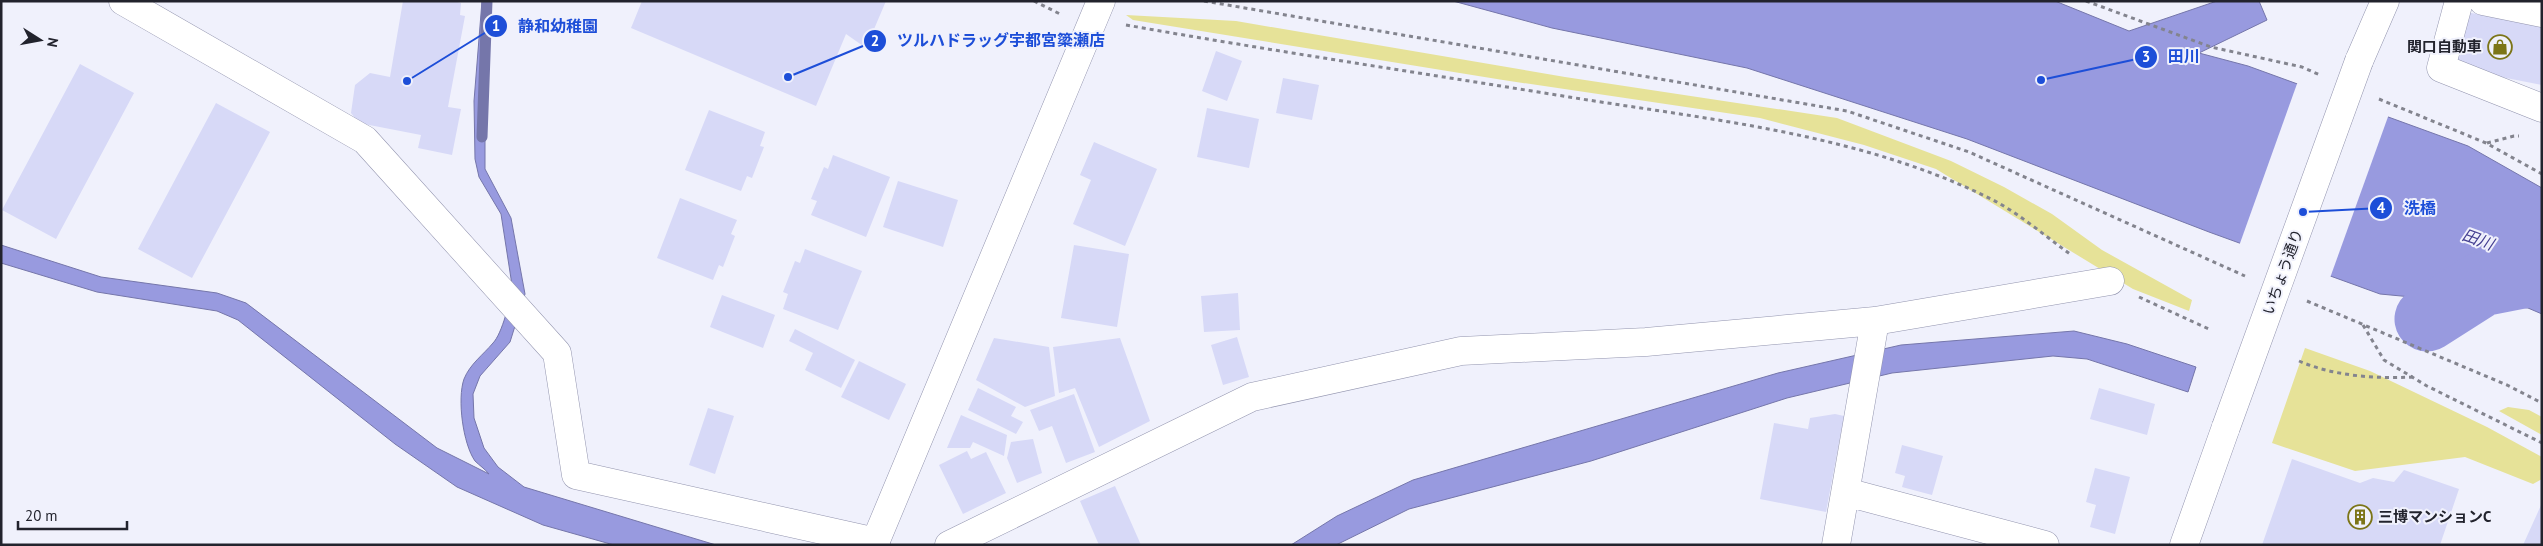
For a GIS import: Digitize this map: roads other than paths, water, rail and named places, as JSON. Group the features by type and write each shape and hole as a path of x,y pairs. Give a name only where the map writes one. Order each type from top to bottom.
{"street":[{"path":"122,1 365,140 557,354 576,475 875,543 1098,10"},
{"name":"いちょう通り","path":"2184,545 2359,61 2385,1"},
{"path":"2458,1 2442,68 2542,108"},
{"path":"2483,1 2542,13"},
{"path":"949,545 1252,397 1462,351 1646,342 1875,321 2110,281"},
{"path":"1836,545 1875,321"},
{"path":"1846,492 2045,545"}],"water":[{"path":"482,1 490,1 481,106 485,139 485,169 511,218 525,294 510,342 480,376 473,394 474,418 484,448 498,467 524,487 716,545 614,545 543,525 457,487 395,444 238,320 217,311 97,292 1,263 1,245 101,277 217,293 246,303 437,448 489,474 475,461 467,444 461,409 464,379 500,332 508,307 512,285 501,214 479,177 475,159 474,101"},
{"path":"1453,1 2055,1 2129,31 2217,1 2259,1 2267,20 2199,53 2248,66 2468,146 2542,188 2542,314 2528,308 2380,294 2209,232 1967,139 1747,68 1552,28"},
{"path":"2074,331 2127,344 2196,367 2188,392 2087,359 2053,356 1892,373 1787,398 1591,461 1409,509 1336,545 1291,545 1337,516 1413,480 1778,373 1901,345"}],"waterway":[{"path":"482,137 487,1"},
{"path":"2427,319 2482,284 2542,272"}],"place":[{"name":"関口自動車","path":"2500,47"},
{"name":"ツルハドラッグ宇都宮簗瀬店","path":"788,77"},
{"name":"田川","path":"2041,80"},
{"name":"静和幼稚園","path":"407,81"},
{"name":"洗橋","path":"2303,212"},
{"name":"三博マンションC","path":"2360,517"}]}
